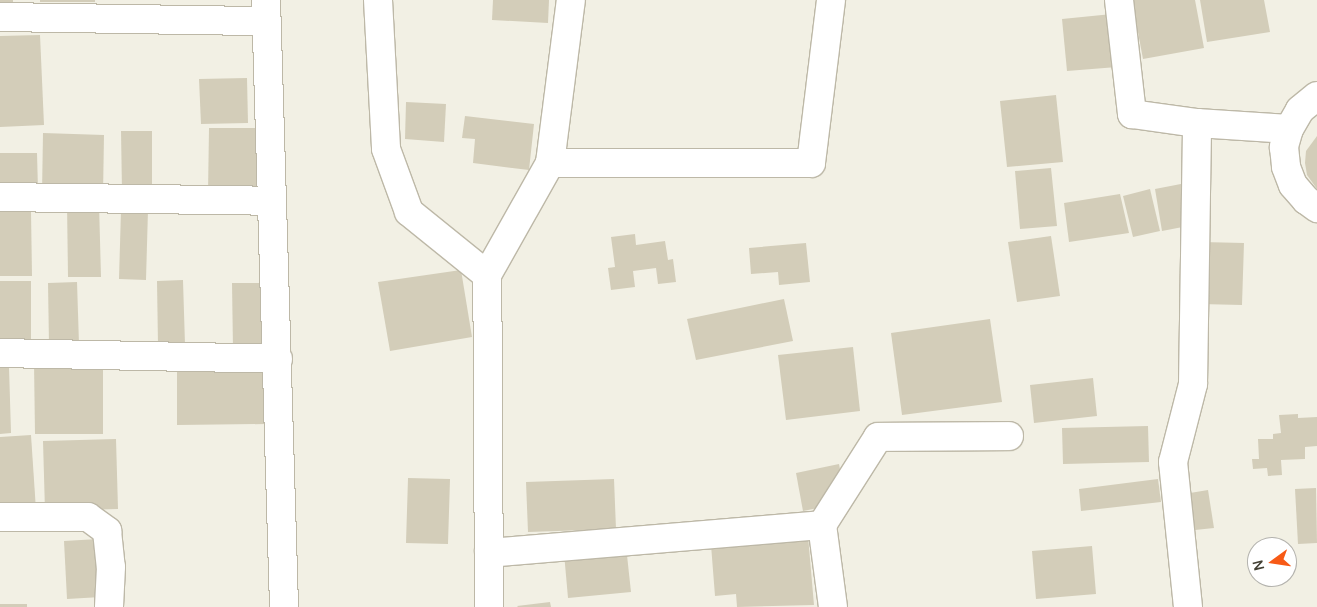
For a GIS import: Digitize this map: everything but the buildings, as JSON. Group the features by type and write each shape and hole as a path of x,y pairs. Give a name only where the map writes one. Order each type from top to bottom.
{"street":[{"path":"378,0 386,149 409,212 487,275"},
{"path":"489,607 487,275 550,163 571,0"},
{"path":"550,163 811,163 831,0"},
{"path":"1119,0 1132,114 1197,123 1289,129"},
{"path":"0,17 266,11 270,201 278,359 284,607"},
{"path":"1317,96 1300,110 1289,129 1284,148 1286,167 1293,185 1306,200 1317,208"},
{"path":"1188,607 1173,462 1193,384 1197,123"},
{"path":"0,198 270,201"},
{"path":"0,353 278,359"},
{"path":"833,607 822,525 878,437 1009,436"},
{"path":"0,518 88,517 107,530 110,567 109,607"},
{"path":"489,553 822,525"}]}
